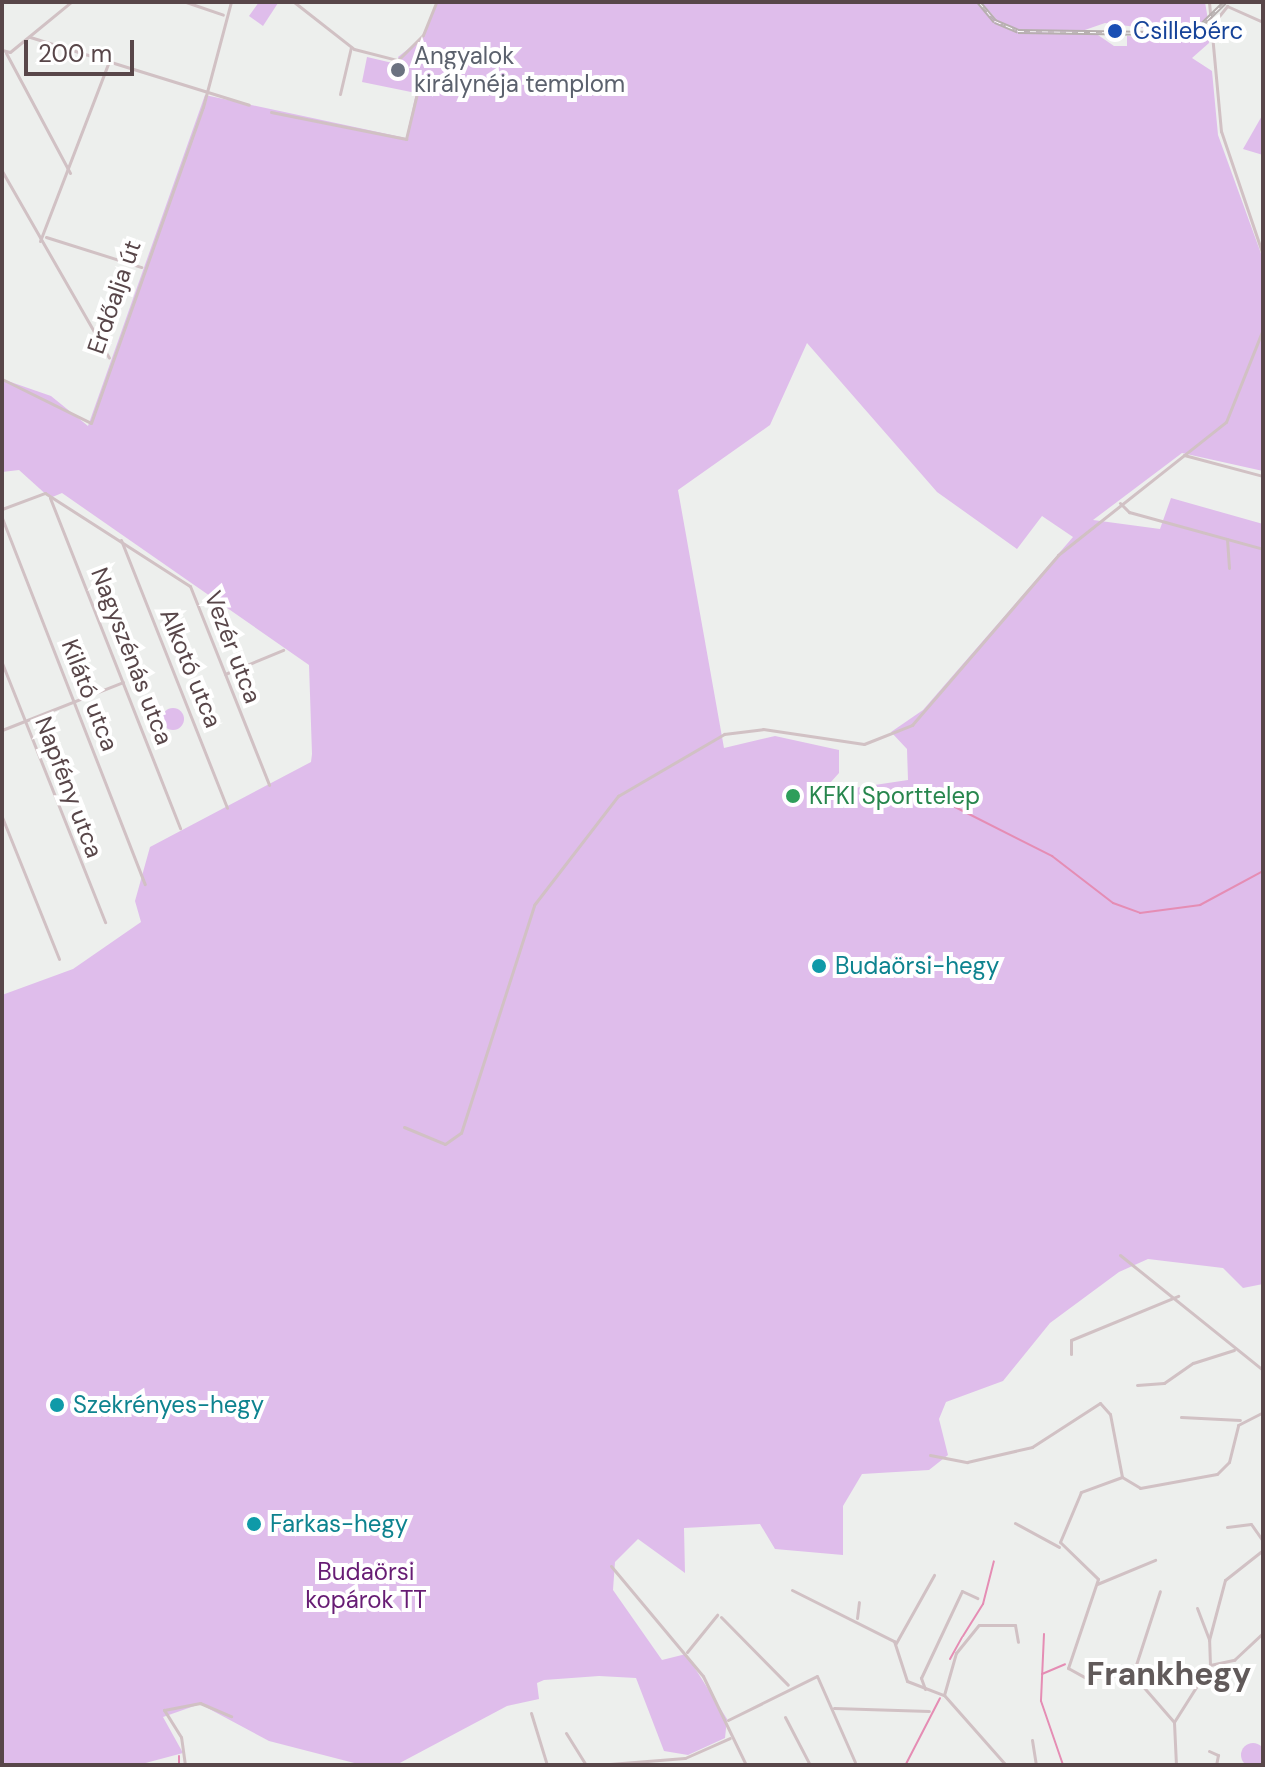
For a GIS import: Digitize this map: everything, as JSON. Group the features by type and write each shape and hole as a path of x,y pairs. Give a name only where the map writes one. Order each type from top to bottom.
{"street":[{"path":"70,173 4,51 30,37 71,2"},
{"path":"186,2 223,15"},
{"name":"Erdőalja út","path":"2,379 56,401 87,426 205,95 223,15 231,2"},
{"path":"294,2 351,47 399,60 423,35 436,2"},
{"path":"1209,2 1221,131 1263,255"},
{"path":"1211,26 1228,4 1263,22"},
{"path":"30,37 205,95 249,105"},
{"path":"340,94 351,47"},
{"path":"40,241 46,237 108,64"},
{"path":"271,112 407,139 419,85"},
{"path":"2,171 111,359"},
{"path":"46,237 143,268"},
{"path":"404,1127 445,1144 459,1136 500,993 540,894 618,796 699,744 746,729 864,744 904,731 940,699 1058,555 1184,455 1236,407 1263,329"},
{"path":"1184,455 1263,476"},
{"path":"2,509 36,492 50,498"},
{"name":"Vezér utca","path":"50,498 190,586 269,785"},
{"name":"Nagyszénás utca","path":"50,498 180,828"},
{"path":"1120,503 1129,512 1263,549"},
{"name":"Kilátó utca","path":"2,518 145,884"},
{"path":"1227,539 1230,546 1229,568"},
{"name":"Alkotó utca","path":"121,540 227,808"},
{"path":"1230,546 1236,541"},
{"path":"225,674 283,650"},
{"name":"Napfény utca","path":"2,663 105,922"},
{"path":"2,730 123,682"},
{"path":"2,817 59,959"},
{"path":"1120,1255 1178,1296 1234,1350 1263,1370"},
{"path":"1071,1354 1070,1341 1178,1296"},
{"path":"1137,1385 1164,1383 1193,1363 1234,1350"},
{"path":"930,1455 967,1462 1032,1447 1100,1403 1110,1414 1122,1477 1140,1488 1220,1473 1242,1420"},
{"path":"1181,1417 1242,1420 1263,1412"},
{"path":"1060,1546 1077,1496 1122,1477"},
{"path":"1015,1523 1045,1545 1060,1546 1091,1567 1097,1584 1068,1651 1068,1668 1086,1678 1133,1675"},
{"path":"1227,1527 1251,1524 1263,1541"},
{"path":"1176,1765 1174,1722 1210,1665 1209,1640 1225,1580 1263,1550"},
{"path":"1097,1584 1155,1560"},
{"path":"611,1566 687,1652 728,1720 730,1738 746,1765"},
{"path":"896,1643 934,1575"},
{"path":"792,1590 857,1619 896,1643 907,1681 944,1695 1006,1765"},
{"path":"928,1691 921,1678 962,1591 977,1598"},
{"path":"1133,1675 1160,1591"},
{"path":"857,1619 859,1602"},
{"path":"1197,1608 1209,1640"},
{"path":"687,1652 719,1616 788,1685"},
{"path":"944,1695 947,1670 971,1632 986,1622 1017,1627 1018,1642"},
{"path":"1210,1665 1234,1660 1263,1633"},
{"path":"1133,1675 1174,1722"},
{"path":"728,1720 788,1685 817,1676 828,1677"},
{"path":"817,1676 834,1708 855,1762"},
{"path":"185,1765 181,1737 164,1710 200,1703 231,1716"},
{"path":"834,1708 929,1711"},
{"path":"531,1713 547,1765"},
{"path":"785,1717 810,1765"},
{"path":"566,1733 586,1765"},
{"path":"597,1765 688,1757 730,1738"},
{"path":"1017,1765 1038,1765 1032,1740"},
{"path":"1209,1751 1218,1755 1216,1765"},
{"path":"688,1757 691,1765"},
{"path":"846,1765 855,1762 895,1765"}],"green space":[{"path":"259,2 278,3 263,26 249,16"},
{"name":"Budaörsi kopárok TT","path":"437,2 976,2 1009,30 1098,35 1114,46 1127,46 1127,36 1180,39 1208,31 1209,43 1192,58 1212,71 1218,135 1263,259 1263,471 1182,453 1093,520 1160,529 1171,498 1263,524 1263,1284 1243,1288 1223,1268 1148,1259 1119,1272 1050,1323 1003,1381 946,1402 939,1419 948,1455 929,1470 862,1474 843,1506 843,1555 775,1549 760,1524 684,1528 685,1573 638,1539 615,1562 613,1590 662,1660 686,1654 727,1719 725,1738 688,1755 664,1751 636,1678 599,1676 537,1683 539,1699 507,1706 396,1765 362,1765 269,1741 200,1704 163,1717 183,1753 138,1765 2,1765 2,995 73,969 141,922 135,901 150,847 311,762 312,754 309,665 62,493 50,498 19,470 2,472 2,379 51,396 88,426 205,95 406,138 416,93 362,82 367,57 401,65 398,57 423,37","holes":["807,343 937,492 1017,549 1042,516 1073,537 923,710 891,732 907,749 908,780 821,793 839,773 839,750 775,736 724,748 678,490 770,425"]},
{"path":"981,2 1205,2 1208,20 1175,32 1105,23 1079,32 1022,31 999,22"},
{"path":"1263,114 1263,155 1243,149"},
{"path":"173,708 181,711 184,719 181,727 173,730 165,727 162,719 165,711"},
{"path":"1253,1743 1261,1747 1265,1755 1261,1763 1253,1767 1245,1763 1241,1755 1245,1747"}],"waterway":[{"path":"955,807 1052,856 1113,903 1140,913 1200,905 1263,871"},
{"path":"963,1636 983,1604 994,1561"},
{"path":"1044,1634 1041,1701 1063,1765"},
{"path":"950,1659 962,1637"},
{"path":"1042,1674 1065,1664"},
{"path":"906,1764 940,1698"},
{"path":"179,1756 179,1765"}],"railway":[{"path":"979,2 995,21 1018,31 1156,33 1198,28 1225,2"}],"place":[{"name":"Csillebérc","path":"1115,31"},
{"name":"Angyalok királynéja templom","path":"398,70"},
{"name":"KFKI Sporttelep","path":"793,796"},
{"name":"Budaörsi-hegy","path":"819,966"},
{"name":"Szekrényes-hegy","path":"57,1405"},
{"name":"Farkas-hegy","path":"254,1524"}],"district":[{"name":"Frankhegy","path":"1169,1674"}]}
